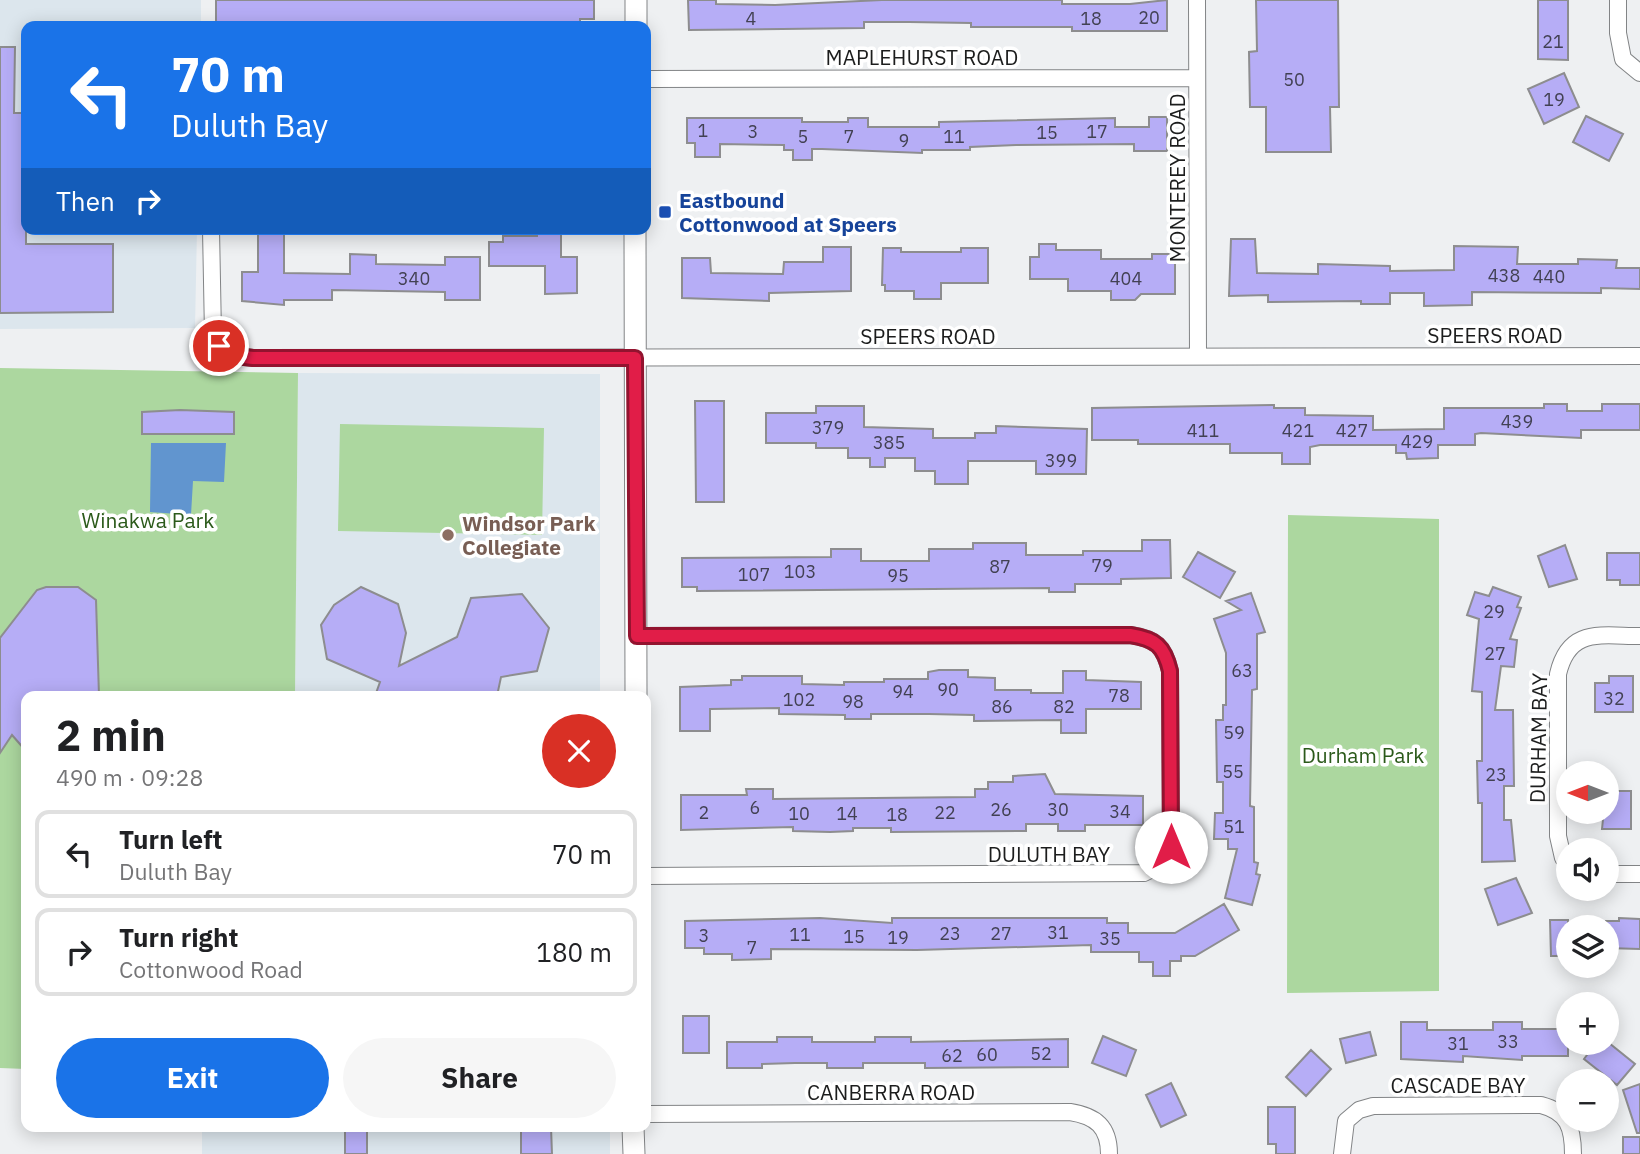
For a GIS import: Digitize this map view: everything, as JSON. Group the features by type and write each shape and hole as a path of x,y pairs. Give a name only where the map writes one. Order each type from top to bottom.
{"street":[{"path":"636,0 636,21"},
{"name":"MONTEREY ROAD","path":"1197,0 1198,356"},
{"path":"1618,0 1618,33 1623,60 1640,73"},
{"name":"MAPLEHURST ROAD","path":"651,79 1197,78"},
{"name":"SPEERS ROAD","path":"211,235 211,322 219,346 235,356 253,358 1640,356"},
{"path":"635,235 636,691"},
{"name":"DULUTH BAY","path":"637,636 1130,635 1150,638 1165,649 1170,671 1171,847 1160,865 1144,873 651,876"},
{"name":"DURHAM BAY","path":"1558,838 1558,674 1563,654 1576,641 1592,636 1640,636"},
{"path":"1619,874 1640,874"},
{"name":"CASCADE BAY","path":"1342,1154 1346,1121 1359,1110 1373,1107 1541,1105 1556,1109 1567,1119 1573,1135 1573,1154"},
{"name":"CANBERRA ROAD","path":"651,1114 1070,1112 1088,1115 1099,1122 1109,1139 1109,1154"},
{"path":"633,1132 634,1154"}],"shaded area":[{"path":"0,0 201,0 201,21 21,21 21,235 197,235 195,328 0,329"},
{"name":"Windsor Park Collegiate","path":"298,373 600,374 600,691 295,691"},
{"path":"202,1132 610,1132 610,1154 202,1154"}],"green space":[{"name":"Winakwa Park","path":"0,368 298,373 295,691 21,691 21,1069 0,1068"},
{"path":"340,424 544,428 542,535 338,531"},
{"name":"Durham Park","path":"1288,515 1439,519 1439,991 1287,993"}],"water":[{"path":"151,443 226,443 224,482 193,481 191,515 150,512"}],"building":[{"path":"216,0 594,0 594,19 580,21 216,21"},
{"path":"688,0 716,0 716,4 775,5 882,0 1062,0 1062,4 1130,4 1167,0 1167,31 1072,31 1072,27 971,27 971,23 909,22 864,22 864,28 689,30"},
{"path":"1256,0 1338,0 1339,107 1330,107 1331,152 1266,152 1266,107 1250,107 1249,52 1257,51"},
{"path":"1538,0 1568,0 1568,60 1538,59"},
{"path":"0,47 15,47 14,113 21,113 21,235 26,235 26,244 113,244 113,312 0,313"},
{"path":"1564,73 1579,107 1544,124 1528,89"},
{"path":"1586,116 1623,134 1609,161 1573,142"},
{"path":"1149,117 1167,117 1167,151 1134,151 1134,144 1016,145 970,147 970,150 922,150 922,153 812,149 812,160 793,160 793,150 784,150 784,145 720,144 720,157 695,157 695,143 687,143 687,118 802,118 802,122 848,122 848,118 868,118 868,127 939,127 939,122 1115,118 1115,127 1149,127"},
{"path":"258,235 284,235 284,273 350,274 350,254 376,255 376,264 445,265 445,257 480,257 480,300 445,300 445,292 332,290 332,300 284,300 284,305 242,301 242,272 258,272"},
{"path":"561,235 561,257 577,257 577,293 545,294 545,266 489,266 489,242 503,242 503,236"},
{"path":"1231,239 1255,239 1257,273 1318,274 1318,264 1390,266 1390,271 1454,270 1454,246 1518,247 1517,264 1578,264 1578,259 1617,260 1616,268 1640,268 1640,289 1601,288 1601,293 1472,292 1472,305 1424,306 1424,293 1390,293 1390,304 1361,304 1361,301 1268,302 1268,295 1229,296"},
{"path":"1039,244 1056,244 1056,250 1101,250 1101,259 1152,259 1152,254 1175,254 1175,294 1141,294 1135,300 1111,300 1111,291 1068,291 1068,279 1030,279 1030,257 1039,257"},
{"path":"823,247 851,247 851,291 769,293 769,301 682,298 682,258 710,258 711,273 783,274 784,262 823,262"},
{"path":"883,248 901,248 901,252 961,252 961,248 988,248 988,283 941,283 941,299 914,299 914,291 885,291 885,285 882,285"},
{"path":"695,401 724,401 724,502 696,502"},
{"path":"1544,404 1567,404 1567,411 1602,411 1602,404 1640,404 1640,430 1581,430 1581,438 1481,433 1475,434 1475,445 1438,445 1438,458 1407,459 1406,453 1396,453 1396,445 1320,445 1310,447 1310,464 1282,464 1282,453 1230,453 1230,444 1138,444 1138,440 1092,440 1092,408 1274,405 1274,408 1305,408 1305,415 1373,416 1373,430 1444,429 1444,408 1544,408"},
{"path":"816,406 864,406 864,427 933,429 933,438 975,438 975,433 996,433 996,426 1087,429 1086,474 1036,474 1036,461 968,461 968,484 935,484 935,471 915,471 915,458 885,458 885,467 870,467 870,458 848,458 848,448 816,448 816,443 766,443 766,413 816,413"},
{"path":"142,412 234,412 234,434 142,434"},
{"path":"1142,540 1170,540 1171,578 1121,579 1121,584 1075,584 1075,592 1049,592 1049,588 697,591 697,587 682,587 682,558 831,557 831,549 861,549 861,561 929,561 929,549 973,549 973,543 1026,543 1026,555 1083,555 1083,551 1142,551"},
{"path":"1565,545 1577,579 1549,587 1538,556"},
{"path":"1198,552 1235,572 1220,598 1183,577"},
{"path":"1607,553 1640,553 1640,585 1620,585 1620,580 1607,580"},
{"path":"46,587 78,587 96,600 99,691 21,691 21,745 12,735 0,753 0,638 37,590"},
{"path":"361,587 398,604 406,633 399,666 457,637 471,598 522,594 549,628 537,671 501,677 498,691 377,691 380,682 327,659 321,625 334,605"},
{"path":"1493,587 1521,597 1517,607 1521,608 1510,639 1517,640 1514,667 1501,666 1495,710 1513,710 1514,786 1504,786 1504,820 1511,820 1515,861 1482,862 1482,803 1478,803 1477,761 1482,761 1482,692 1472,691 1479,619 1467,615 1475,592 1489,596"},
{"path":"1251,593 1265,632 1257,634 1257,689 1252,690 1250,806 1254,807 1254,862 1258,863 1256,874 1260,875 1252,905 1225,898 1237,849 1228,849 1228,839 1214,839 1215,813 1223,813 1223,782 1217,782 1216,720 1223,720 1223,705 1226,705 1226,653 1214,619 1241,610 1226,601"},
{"path":"968,670 968,677 995,678 995,690 1031,690 1031,693 1063,693 1063,671 1086,671 1086,680 1141,682 1141,709 1086,709 1086,733 1061,733 1061,720 974,721 974,715 929,714 871,714 871,719 845,719 845,715 779,714 779,708 710,709 710,731 680,731 680,687 731,685 731,680 742,680 742,676 802,676 802,684 844,685 844,682 884,682 884,679 928,679 928,672"},
{"path":"1609,676 1633,676 1633,712 1595,712 1595,683 1609,683"},
{"path":"1045,774 1055,794 1143,796 1143,825 1085,825 1085,831 1058,831 1058,824 1026,824 1026,831 891,832 891,828 853,828 853,831 830,832 793,831 793,827 681,830 681,795 747,795 746,789 773,789 773,799 975,797 975,789 988,789 988,782 1013,782 1013,776"},
{"path":"1619,791 1631,791 1631,829 1602,829 1603,824 1619,824"},
{"path":"1516,878 1532,913 1498,925 1485,889"},
{"path":"1224,904 1239,930 1195,956 1181,956 1181,961 1170,961 1170,976 1153,976 1153,962 1139,962 1139,952 1091,952 1091,945 917,950 771,949 771,959 732,960 732,954 704,954 704,948 685,948 685,921 820,918 892,923 892,918 1107,918 1107,923 1128,923 1128,933 1175,933"},
{"path":"1619,918 1640,919 1640,949 1619,948"},
{"path":"1550,920 1556,920 1556,956 1551,956"},
{"path":"683,1016 709,1016 709,1053 683,1053"},
{"path":"1401,1022 1427,1022 1427,1030 1493,1030 1493,1022 1522,1022 1522,1029 1556,1029 1556,1055 1568,1055 1522,1056 1522,1060 1463,1056 1463,1062 1401,1059"},
{"path":"1370,1032 1376,1055 1346,1063 1340,1039"},
{"path":"1103,1036 1136,1050 1126,1076 1092,1063"},
{"path":"777,1037 812,1037 812,1042 875,1042 875,1037 911,1037 911,1042 1068,1039 1068,1067 925,1068 925,1063 863,1063 863,1068 827,1068 827,1063 795,1063 762,1064 762,1068 727,1068 727,1042 777,1042"},
{"path":"1311,1050 1331,1069 1306,1096 1286,1077"},
{"path":"1619,1051 1635,1064 1619,1083 1619,1069 1597,1069 1584,1059 1587,1055 1619,1055"},
{"path":"1171,1083 1186,1115 1161,1127 1146,1095"},
{"path":"1640,1084 1640,1133 1637,1133 1623,1090"},
{"path":"1268,1107 1295,1107 1295,1154 1276,1154 1276,1144 1268,1144"},
{"path":"345,1132 367,1132 367,1154 345,1154"},
{"path":"521,1132 551,1132 552,1154 521,1154"},
{"path":"1623,1137 1640,1137 1640,1154 1623,1154"}],"place":[{"name":"Eastbound Cottonwood at Speers","path":"665,212"},
{"name":"Windsor Park Collegiate","path":"448,535"}],"route":[{"path":"219,346 235,356 253,358 635,358 637,636 1130,635 1150,638 1165,649 1170,671 1171,847"}]}
